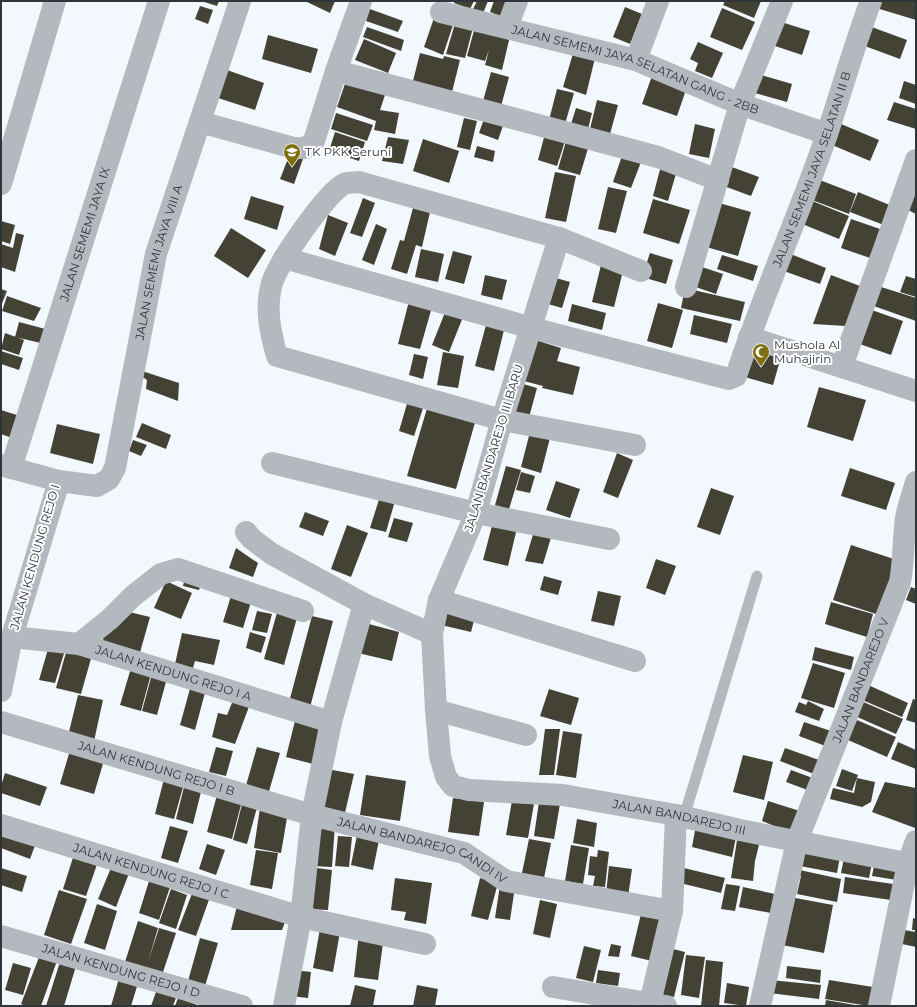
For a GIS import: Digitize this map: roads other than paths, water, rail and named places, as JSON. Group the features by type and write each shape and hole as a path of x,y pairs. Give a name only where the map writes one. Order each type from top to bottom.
{"street":[{"path":"1,184 55,1"},
{"name":"JALAN SEMEMI JAYA IX","path":"6,467 159,1"},
{"name":"JALAN SEMEMI JAYA VIII A","path":"59,481 97,486 109,479 115,468 156,254 240,1"},
{"path":"200,122 294,148 306,148 314,141 336,71 361,1"},
{"path":"507,28 518,1"},
{"path":"636,60 658,1"},
{"path":"686,288 740,104 782,1"},
{"name":"JALAN SEMEMI JAYA SELATAN II B","path":"284,258 532,328 729,379 736,376 749,337 827,134 854,44 871,1"},
{"name":"JALAN SEMEMI JAYA SELATAN GANG - 2BB","path":"442,12 636,60 740,104 827,134"},
{"path":"336,71 658,157 718,180"},
{"path":"842,366 916,160"},
{"path":"636,445 502,420 277,356 270,329 268,305 272,282 284,258 331,195 344,184 359,182 560,238 641,271"},
{"name":"JALAN BANDAREJO III BARU","path":"446,777 440,756 432,634 439,600 476,513 502,420 560,238"},
{"path":"749,337 916,391"},
{"path":"272,463 476,513 609,540"},
{"name":"JALAN KENDUNG REJO I","path":"1,691 12,637 59,481 6,467"},
{"name":"JALAN BANDAREJO V","path":"760,1006 797,841 900,582 904,559 903,543 907,515 916,482"},
{"path":"246,532 252,540 272,554 364,604 432,634"},
{"path":"80,644 110,619 133,596 161,574 178,569 303,611"},
{"path":"439,600 635,661"},
{"path":"284,1006 301,916 312,815 332,722 364,604"},
{"name":"JALAN KENDUNG REJO I A","path":"12,637 80,644 332,722"},
{"path":"436,710 526,735"},
{"name":"JALAN KENDUNG REJO I B","path":"1,722 312,815"},
{"name":"JALAN BANDAREJO III","path":"446,777 453,786 469,790 563,795 680,816 912,864"},
{"name":"JALAN BANDAREJO CANDI IV","path":"312,815 464,853 506,881 672,911"},
{"path":"553,987 658,1005 672,911 680,816"},
{"name":"JALAN KENDUNG REJO I C","path":"1,825 301,916 425,944"},
{"path":"879,1006 916,841"},
{"name":"JALAN KENDUNG REJO I D","path":"1,936 242,1006"}],"lane":[{"path":"680,816 756,576"}],"place":[{"name":"TK PKK Seruni","path":"292,167"},
{"name":"Mushola Al Muhajirin","path":"761,367"}]}
